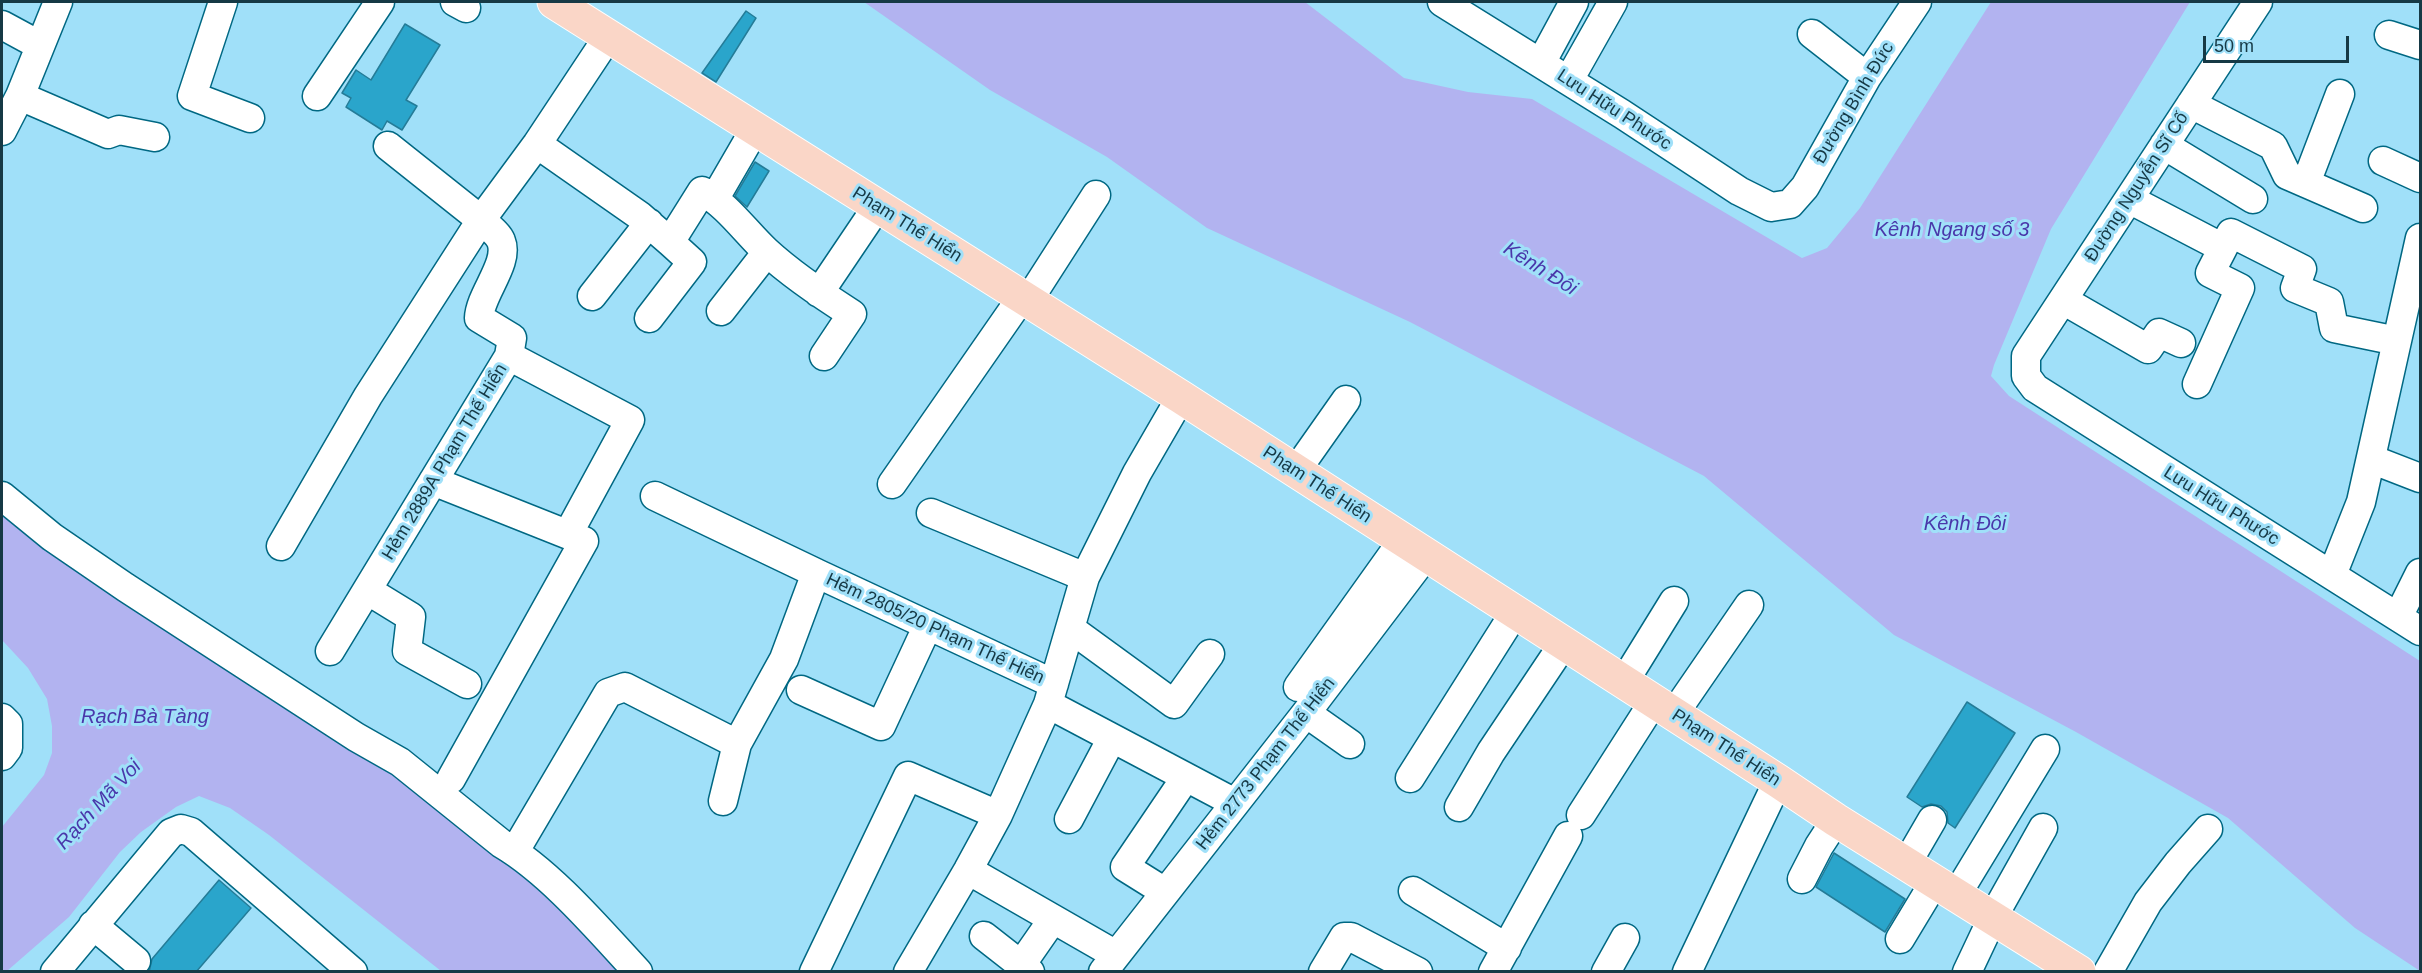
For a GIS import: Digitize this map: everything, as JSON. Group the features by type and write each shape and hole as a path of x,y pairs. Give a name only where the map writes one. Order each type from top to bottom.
{"main road":[{"name":"Phạm Thế Hiển","path":"554,2 1181,397 1836,820 2079,972"}],"street":[{"path":"2,131 20,96 58,2"},
{"path":"223,2 192,96 250,118"},
{"path":"317,96 381,2"},
{"path":"1541,63 1574,2"},
{"path":"1569,80 1613,2"},
{"name":"Đường Bình Đức","path":"1790,204 1805,187 1868,77 1917,2"},
{"name":"Đường Nguyễn Sĩ Cố","path":"2026,376 2026,356 2258,2"},
{"name":"Lưu Hữu Phước","path":"1456,5 1739,191 1771,207 1790,204"},
{"path":"2,25 39,45"},
{"path":"1812,34 1868,77"},
{"path":"2389,35 2421,45"},
{"path":"281,546 368,396 481,220 537,144 608,37"},
{"path":"2306,183 2340,94"},
{"path":"20,96 108,134 119,130 155,137"},
{"path":"2191,104 2273,146 2287,175 2363,208"},
{"path":"715,198 755,129"},
{"path":"537,144 649,223 692,262 648,318"},
{"path":"388,146 481,220"},
{"path":"2164,146 2253,199"},
{"path":"2383,161 2421,178"},
{"path":"670,242 702,191 715,198 767,252 852,314 824,356"},
{"path":"892,484 1025,299 1096,195"},
{"path":"2129,199 2223,248"},
{"path":"819,292 877,207"},
{"name":"Hẻm 2889A Phạm Thế Hiển","path":"330,651 509,356 512,338 478,318 479,308 499,265 502,252 501,239 481,220"},
{"path":"592,296 649,223"},
{"path":"2197,384 2240,288 2210,273 2231,233 2302,269 2295,288 2329,302 2334,328 2397,341"},
{"path":"2332,575 2361,501 2397,341 2414,295 2421,238"},
{"path":"721,311 767,252"},
{"path":"2063,300 2148,350 2159,333 2181,343"},
{"path":"509,356 630,420 568,534"},
{"name":"Lưu Hữu Phước","path":"2026,376 2035,388 2409,624"},
{"path":"918,968 998,815 1051,694 1085,577 1137,473 1181,397"},
{"path":"1296,471 1346,400"},
{"path":"2371,459 2421,478"},
{"path":"433,481 584,541 451,779"},
{"path":"2,496 52,537 124,587 356,737 400,762 502,844 515,851 554,885 638,972"},
{"name":"Hẻm 2805/20 Phạm Thế Hiển","path":"656,496 928,625 1051,694 1112,738 1235,803"},
{"path":"931,513 1085,577"},
{"name":"Hẻm 2773 Phạm Thế Hiển","path":"1109,963 1235,803 1302,700 1415,548"},
{"name":"Hẻm 2805/20 Phạm Thế Hiển","path":"723,801 737,744 784,659 816,573"},
{"path":"2409,624 2421,573"},
{"path":"367,590 411,617 406,651 467,684"},
{"path":"1624,682 1674,601"},
{"path":"1413,891 1500,960 1575,825 1664,708 1749,605"},
{"path":"1410,778 1515,612"},
{"path":"801,690 881,726 928,625"},
{"path":"1071,629 1174,704 1210,654"},
{"path":"1459,807 1491,752 1563,643"},
{"path":"515,851 608,693 625,687 737,744"},
{"path":"1302,700 1350,744"},
{"path":"2,718 8,724 8,748 2,756"},
{"path":"1069,819 1112,738"},
{"path":"1900,939 1946,887 2044,749"},
{"path":"814,972 908,776 998,815"},
{"path":"1165,892 1125,867 1186,777"},
{"path":"1687,972 1778,781"},
{"path":"1802,879 1836,820"},
{"path":"1907,863 1932,820"},
{"path":"1966,972 1993,917 2043,828"},
{"path":"55,972 171,833 181,829 191,832 300,940 353,972"},
{"path":"2108,972 2148,902 2208,829"},
{"path":"969,870 1053,919 1109,963"},
{"path":"984,936 1026,968 1053,919"},
{"path":"93,925 136,962"},
{"path":"1323,972 1344,936 1351,937 1375,962 1418,972"},
{"path":"1606,972 1625,938"}],"water":[{"name":"Kênh Đôi","path":"864,2 1305,2 1404,78 1468,92 1532,99 1802,258 1827,248 1860,208 1991,2 2190,2 2051,229 1991,376 2009,396 2420,661 2420,971 2355,928 2228,818 2076,732 1894,635 1704,476 1410,322 1207,228 1107,157 990,90"},
{"name":"Rạch Bà Tàng","path":"2,513 383,762 568,911 626,971 441,971 269,835 230,808 199,796 176,807 141,832 120,852 69,917 7,971 2,971 2,827 44,775 52,753 52,726 47,699 28,668 2,640"}],"building":[{"path":"746,11 756,18 716,82 702,73"},
{"path":"405,24 440,45 406,100 417,106 402,130 387,121 382,130 346,107 351,98 342,93 356,70 371,80"},
{"path":"755,162 769,171 747,207 735,196"},
{"path":"1967,702 2015,733 1955,828 1948,823 1947,812 1941,806 1931,804 1922,807 1907,797"},
{"path":"1834,853 1905,899 1885,932 1816,887"},
{"path":"219,880 251,908 196,972 149,972 152,959"}],"water label":[{"name":"Kênh Ngang số 3","path":"1952,230"},
{"name":"Rạch Mã Voi","path":"99,805"}]}
